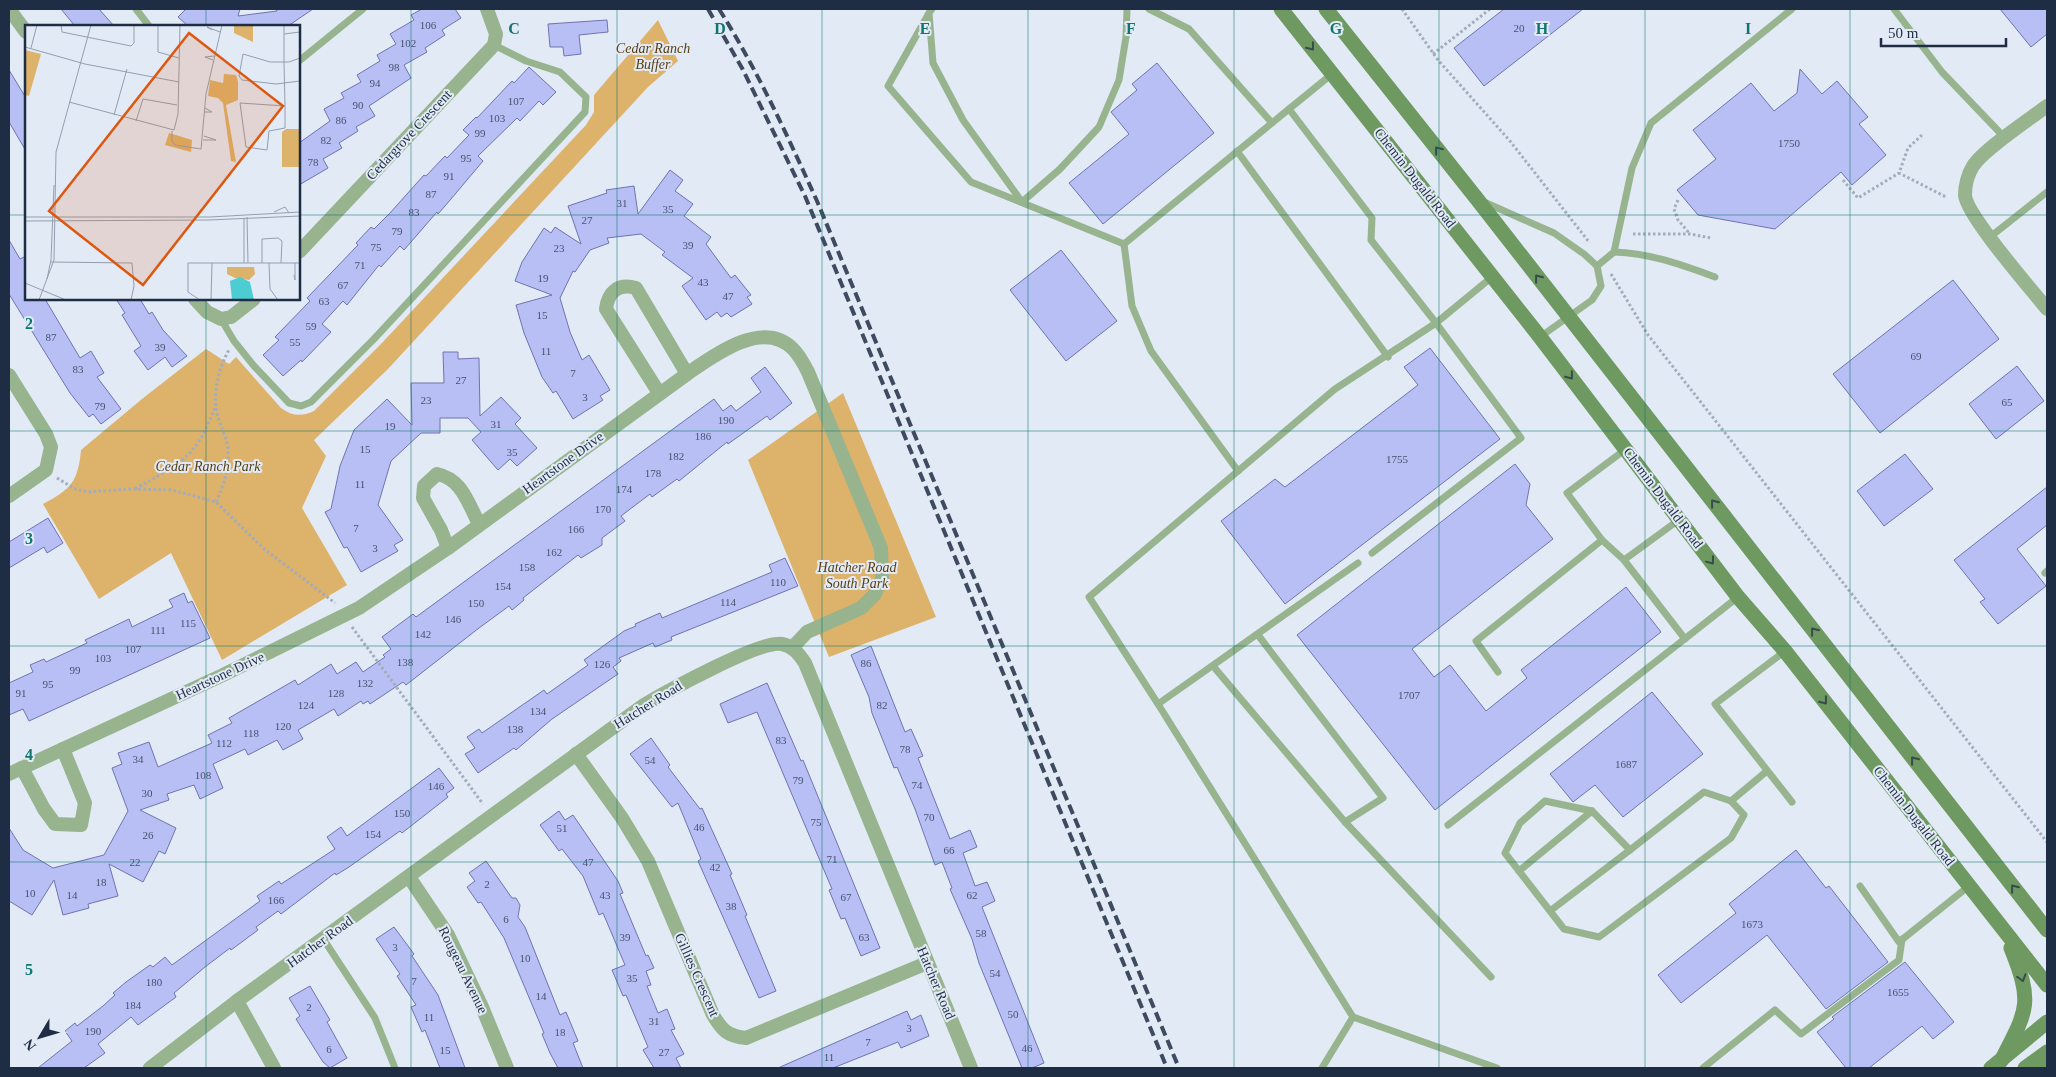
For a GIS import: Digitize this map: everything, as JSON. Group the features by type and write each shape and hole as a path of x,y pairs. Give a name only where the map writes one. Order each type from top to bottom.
{"main road":[{"name":"Chemin Dugald Road","path":"1281,9 1540,337 1738,597 1785,651 2047,985"},
{"path":"1326,9 1477,199 2046,928"},
{"path":"1996,1064 2016,1033 2026,1002 2024,980 2005,932"},
{"path":"1996,1064 2047,1022"},
{"path":"2025,1068 2047,1052"}],"street":[{"path":"487,9 496,34 494,45"},
{"path":"9,10 25,31"},
{"name":"Cedargrove Crescent","path":"300,251 494,45"},
{"path":"2047,106 2005,138 1974,165 1967,178 1965,197 1976,218 2047,309"},
{"path":"659,393 606,309 607,298 615,289 625,285 636,288 687,374"},
{"path":"196,300 207,312 221,319 231,317 253,300"},
{"name":"Heartstone Drive","path":"9,774 344,616 448,548 659,393 720,352 745,340 764,336 793,348 808,372 881,548 882,578 875,594 861,608 807,632 792,648"},
{"path":"9,375 46,434 50,448 46,470 9,496"},
{"path":"448,548 441,530 423,498 424,486 437,474 449,476 458,485 479,524"},
{"name":"Hatcher Road","path":"150,1068 237,1001 324,940 644,705 680,684 769,645 781,644 799,653 804,663 971,1068"},
{"path":"22,768 44,809 56,824 81,826 85,803 63,749"},
{"name":"Gillies Crescent","path":"576,754 622,818 648,861 712,1015 722,1030 731,1036 746,1038 927,963"},
{"name":"Rougeau Avenue","path":"409,877 448,934 508,1068"},
{"path":"237,1001 274,1068"}],"lane":[{"path":"136,9 147,25"},
{"path":"300,60 363,9"},
{"path":"1022,202 1060,169 1099,127 1119,80 1126,37 1127,9"},
{"path":"1149,9 1189,29 1272,123"},
{"path":"1597,266 1614,252 1632,168 1651,123 1792,9"},
{"path":"1894,9 1942,72 2005,138"},
{"path":"931,11 933,63 963,120 1022,202"},
{"path":"931,11 888,86 971,182 1124,244"},
{"path":"221,319 234,341 254,366 289,403 301,406 311,402 374,340 585,112 586,97 576,85 560,72 526,61 494,45"},
{"path":"1124,244 1332,74"},
{"path":"1289,109 1372,218 1371,240 1521,438 1372,553"},
{"path":"1237,151 1388,357"},
{"path":"1990,237 2047,192"},
{"path":"1477,199 1554,233 1584,254 1597,266 1601,286 1592,300 1540,337"},
{"path":"1124,244 1132,306 1151,351 1238,472"},
{"path":"1614,252 1634,253 1673,262 1715,277"},
{"path":"1492,277 1436,324 1388,357 1335,389 1089,597 1353,1017 1497,1068"},
{"path":"1626,449 1567,493 1602,540 1624,560 1685,639"},
{"path":"1624,560 1680,519"},
{"path":"1498,672 1476,641 1602,540"},
{"path":"1158,704 1358,563"},
{"path":"1448,824 1738,597"},
{"path":"1258,635 1383,798 1345,822"},
{"path":"1785,651 1715,704 1792,802"},
{"path":"1213,666 1345,822 1491,977"},
{"path":"1731,801 1767,771"},
{"path":"1550,911 1630,850 1704,792 1731,801 1744,815 1731,838 1599,937 1564,929 1550,911 1519,871 1505,853 1520,823 1545,801 1592,811 1630,850"},
{"path":"1519,871 1592,811"},
{"path":"1860,886 1899,942 1970,886"},
{"path":"1703,1068 1775,1010 1801,1034 1899,960 1902,939"},
{"path":"324,940 354,983 375,1018 395,1068"},
{"path":"1322,1068 1353,1017"}],"path":[{"path":"1402,9 1433,54 1510,141 1604,262 1648,335 2047,842"},
{"path":"1433,54 1490,9"},
{"path":"1842,180 1858,198 1898,173 1908,148 1922,135"},
{"path":"1898,173 1946,198"},
{"path":"1678,200 1674,209 1678,220 1690,234"},
{"path":"1633,234 1690,234 1712,238"},
{"path":"134,489 176,465 201,442 216,407 222,364 234,341"},
{"path":"216,407 228,448 225,480 216,502"},
{"path":"46,470 74,489 88,492 134,489 172,490 216,502 263,548 332,600 492,816"}],"green space":[{"name":"Cedar Ranch Park","path":"658,20 678,61 648,87 388,369 314,440 326,456 302,508 347,585 222,660 171,553 99,599 43,504 67,489 78,470 81,450 206,349 229,364 236,357 285,411 301,415 314,411 381,344 586,125 594,112 594,95"},
{"name":"Hatcher Road South Park","path":"843,393 936,617 829,657 748,460"}],"building":[{"path":"61,9 99,9 113,25 74,25"},
{"path":"186,9 240,9 238,16 277,11 276,9 313,9 289,25 187,25 178,17"},
{"path":"422,9 455,9 461,18 442,30 445,35 425,48 427,52 404,65 411,78 369,106 375,116 356,127 358,131 339,143 342,148 323,159 328,168 300,184 300,142 330,121 324,109 344,98 341,93 361,82 357,75 380,61 377,55 396,44 390,34 414,20 411,15"},
{"path":"1504,9 1583,9 1484,86 1454,48"},
{"path":"2000,9 2047,9 2047,34 2031,47"},
{"path":"607,20 608,32 579,35 581,54 564,56 563,47 550,47 548,24"},
{"path":"1157,63 1214,133 1103,224 1069,183 1129,134 1111,112 1137,90 1132,84"},
{"path":"529,67 556,92 543,105 539,101 520,121 517,118 478,156 483,161 438,214 437,212 404,250 400,246 381,267 379,265 347,305 343,301 322,324 331,332 302,362 301,360 283,376 263,355 279,340 275,337 310,301 307,298 358,245 356,243 371,227 374,229 424,175 426,176 445,156 447,158 469,135 463,130 512,81 514,83"},
{"path":"1800,69 1822,94 1837,81 1868,117 1859,124 1886,155 1852,185 1841,172 1775,229 1698,215 1677,190 1716,159 1693,130 1751,83 1774,111 1797,93"},
{"path":"9,70 25,96 25,149 9,122"},
{"path":"670,170 683,180 675,191 693,204 684,216 711,237 706,244 731,278 735,275 751,295 747,297 752,304 731,317 727,313 721,317 717,312 706,320 682,286 693,278 662,255 665,252 641,234 607,238 609,243 590,250 575,272 573,271 560,298 570,332 582,360 589,355 610,390 600,396 603,400 573,419 556,391 553,393 542,377 524,333 516,305 552,295 515,281 522,262 544,228 551,233 555,227 581,244 568,206 607,193 606,190 634,186 638,214"},
{"path":"9,240 20,259 25,256 25,300 46,300 80,358 91,351 104,373 97,377 121,409 101,424 93,414 89,417 70,393 9,294"},
{"path":"1061,250 1117,321 1066,361 1010,290"},
{"path":"1953,280 1999,339 1880,433 1833,374"},
{"path":"117,300 141,300 149,314 152,312 163,330 187,356 172,367 165,357 148,370 134,351 141,346 122,315 125,313"},
{"path":"1430,348 1500,439 1285,604 1221,521 1275,479 1285,487 1418,385 1404,367"},
{"path":"443,352 458,352 458,359 479,358 480,416 501,397 521,418 515,424 537,448 517,466 510,459 498,470 472,440 481,432 468,418 440,418 440,433 421,433 391,461 378,505 403,540 394,545 398,551 361,572 347,547 344,548 325,512 331,509 340,466 354,430 387,399 412,425 411,383 444,383"},
{"path":"2017,366 2044,401 1996,439 1969,404"},
{"path":"765,367 792,403 770,420 767,416 728,444 727,442 679,481 677,479 652,497 650,494 621,516 625,521 602,538 602,545 581,558 578,555 523,598 524,600 512,610 509,606 406,685 403,682 370,704 368,701 363,704 361,701 338,716 334,709 298,730 303,739 283,750 277,740 248,755 245,749 213,764 223,788 200,799 194,785 167,794 169,800 140,810 176,828 165,854 159,851 143,882 109,864 118,896 88,904 89,908 63,915 54,880 32,915 9,901 9,828 23,850 53,868 104,855 128,811 112,768 122,764 118,753 149,742 158,767 212,743 208,735 232,723 229,718 295,680 298,685 331,664 337,674 356,662 363,672 385,657 383,655 391,649 382,637 413,614 416,617 714,399 723,411 731,405 736,411 761,392 751,378"},
{"path":"1905,454 1933,489 1884,526 1857,491"},
{"path":"1515,464 1530,484 1526,505 1553,539 1412,649 1434,677 1450,665 1486,711 1527,678 1521,670 1626,587 1661,632 1435,810 1297,635"},
{"path":"2047,487 2047,525 2017,549 2046,586 1998,624 1980,602 1985,599 1954,560"},
{"path":"48,518 63,543 47,553 44,547 9,568 9,542"},
{"path":"785,558 798,586 671,637 672,640 655,647 653,643 619,658 621,661 613,667 618,674 552,719 516,750 514,748 478,773 465,754 475,748 467,737 479,729 482,733 544,690 547,694 588,665 584,660 624,631 636,626 635,624 660,613 662,618 772,572 769,565"},
{"path":"184,593 188,603 192,601 210,638 29,721 23,709 9,715 9,683 33,672 30,665 44,659 46,662 87,643 85,640 129,619 132,627 173,607 169,600"},
{"path":"871,646 905,732 911,729 923,756 918,758 950,839 970,830 977,847 963,853 975,886 987,882 995,901 982,907 1044,1063 1032,1068 1022,1068 979,963 972,939 950,889 952,888 942,862 935,865 915,809 897,767 894,768 872,713 869,697 851,655"},
{"path":"767,683 801,761 803,760 880,948 861,956 845,918 841,919 829,890 832,889 757,712 728,723 720,704"},
{"path":"1652,692 1703,754 1623,817 1595,785 1573,802 1550,774"},
{"path":"651,738 670,765 668,767 700,809 702,808 732,874 730,875 747,915 745,916 776,991 759,998 698,861 701,859 678,803 672,807 630,754"},
{"path":"439,768 454,788 446,794 448,797 402,833 400,831 349,867 336,875 335,873 281,914 278,911 256,927 258,930 205,967 174,993 176,997 138,1025 131,1017 98,1044 105,1053 84,1068 38,1068 72,1041 65,1031 75,1023 77,1026 103,1006 115,995 113,993 126,982 150,965 153,967 165,957 172,965 260,901 257,896 279,881 281,884 335,849 327,837 341,827 347,836"},
{"path":"559,811 565,820 573,815 618,881 623,893 620,894 646,956 648,955 654,968 646,971 651,985 647,986 658,1013 667,1009 675,1029 671,1030 684,1054 676,1058 681,1068 654,1068 643,1050 648,1047 626,995 623,996 612,970 625,965 603,913 599,915 583,876 562,849 559,851 540,825"},
{"path":"1796,850 1826,888 1829,886 1888,962 1826,1009 1767,935 1681,1003 1658,975 1736,913 1729,904"},
{"path":"486,861 512,898 516,898 520,905 518,917 525,927 560,1015 566,1012 578,1041 573,1043 583,1068 558,1068 542,1034 544,1033 504,938 481,902 478,903 467,887 475,881 469,873"},
{"path":"394,927 414,954 412,956 438,995 465,1068 440,1068 425,1030 422,1032 411,1007 416,1005 397,976 400,974 376,939"},
{"path":"1905,962 1954,1022 1933,1039 1922,1026 1869,1068 1846,1068 1817,1032 1834,1019 1832,1017"},
{"path":"310,986 330,1020 327,1022 347,1058 330,1068 323,1062 296,1019 300,1016 289,998"},
{"path":"907,1011 911,1020 921,1015 929,1036 901,1048 898,1042 833,1068 778,1068"}],"railway":[{"path":"708,9 742,68 805,196 1167,1068"},
{"path":"719,9 759,80 817,201 1179,1068"}],"park label":[{"name":"Cedar Ranch Buffer","path":"653,56"}]}
